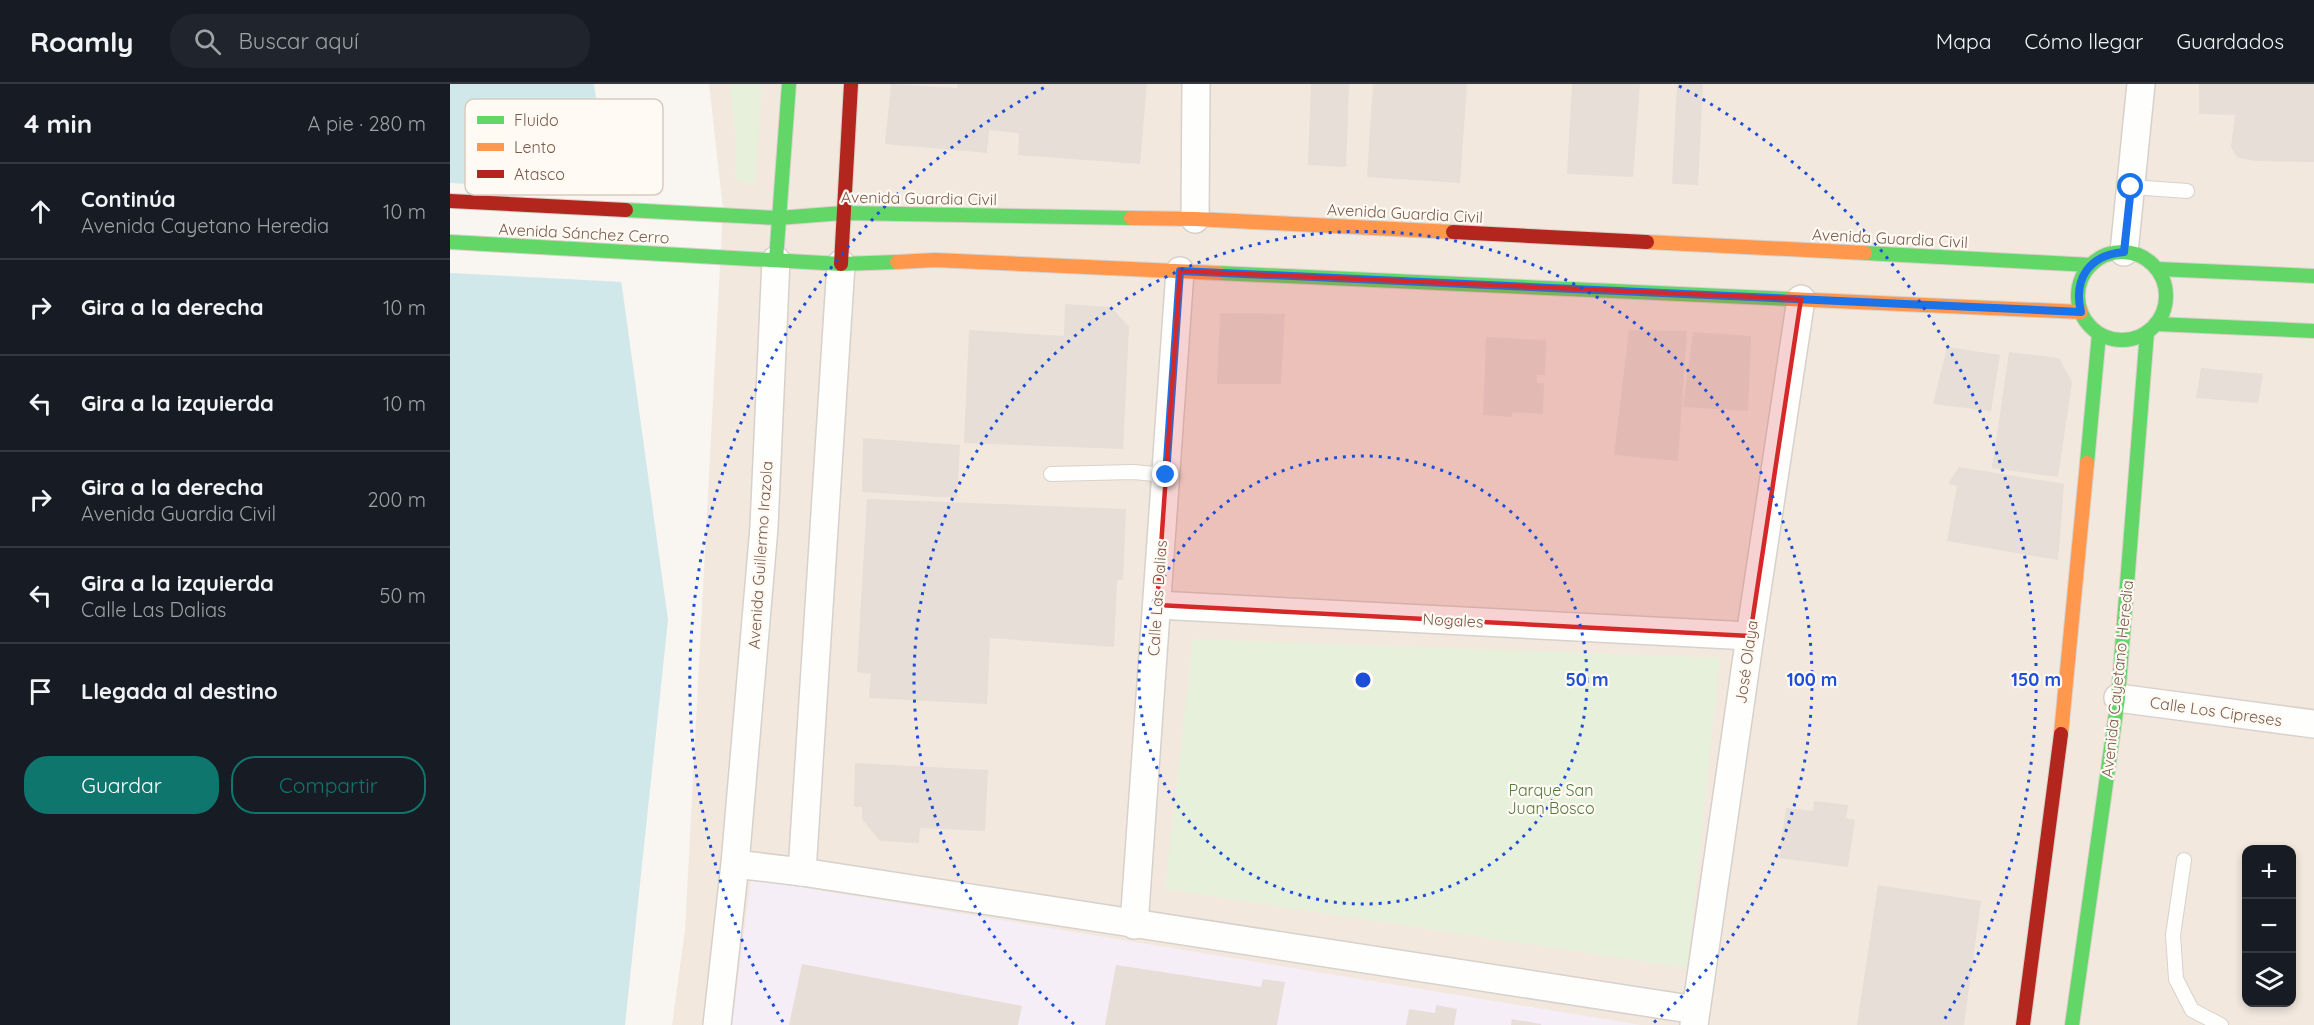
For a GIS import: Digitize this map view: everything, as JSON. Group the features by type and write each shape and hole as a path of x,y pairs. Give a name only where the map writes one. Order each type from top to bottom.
{"main road":[{"name":"Avenida Guillermo Irazola","path":"776,260 789,84"},
{"path":"841,264 851,84"},
{"name":"Avenida Sánchez Cerro","path":"450,201 717,216"},
{"name":"Avenida Guardia Civil","path":"717,216 778,218 843,213 1195,219 1515,241 2091,265"},
{"name":"Avenida Sánchez Cerro","path":"450,242 776,260"},
{"path":"2124,252 2141,256 2158,269 2164,279 2166,302 2163,314 2152,328 2136,338 2124,340 2099,334 2088,324 2081,312 2078,287 2083,275 2101,257 2124,252"},
{"path":"776,260 841,264 934,260 1180,271 1515,281 1802,299 2081,312"},
{"path":"2158,269 2314,276"},
{"path":"2152,328 2314,330"},
{"name":"Avenida Cayetano Heredia","path":"2072,1025 2118,698 2152,328"},
{"path":"2023,1025 2061,731 2099,334"}],"street":[{"path":"1195,219 1196,84"},
{"path":"2124,252 2141,84"},
{"name":"Avenida Guillermo Irazola","path":"717,1025 735,864 764,527 776,260"},
{"path":"802,872 841,264"},
{"name":"Calle Las Dalias","path":"1134,925 1180,271"},
{"name":"José Olaya","path":"1695,1017 1802,299"},
{"name":"Nogales","path":"1157,604 1750,636"},
{"name":"Calle Los Cipreses","path":"2118,698 2314,724"},
{"path":"735,864 802,872 1695,1017"}],"lane":[{"path":"2131,187 2187,191"},
{"path":"1051,474 1133,472 1166,475"},
{"path":"2184,860 2174,935 2176,979 2192,1010 2221,1025"}],"highlighted area":[{"path":"1180,271 1801,299 1750,636 1157,605"}],"shaded area":[{"path":"709,84 2314,84 2314,1025 672,1025 685,930 723,209"},
{"path":"751,879 1641,1025 732,1025"}],"green space":[{"path":"730,84 762,84 755,185 735,179 736,142"},
{"name":"Parque San Juan Bosco","path":"1193,639 1720,658 1687,968 1165,889"}],"water":[{"path":"450,84 594,84 596,99 465,99 465,195 609,195 668,620 625,1025 450,1025"}],"pier":[{"path":"450,183 465,184 465,195 611,195 623,282 450,273"}],"building":[{"path":"891,84 957,88 957,84 1147,84 1140,164 1018,155 1019,133 989,130 987,153 885,144"},
{"path":"1311,84 1349,84 1346,167 1308,165"},
{"path":"1373,84 1467,84 1460,183 1367,177"},
{"path":"1572,84 1640,84 1633,177 1567,174"},
{"path":"1677,84 1703,84 1698,185 1672,184"},
{"path":"2199,84 2314,84 2314,162 2254,161 2237,157 2231,147 2235,115 2199,114"},
{"path":"1065,304 1111,307 1129,327 1123,449 964,443 969,330 1064,336"},
{"path":"1220,313 1285,314 1281,384 1217,384"},
{"path":"1629,330 1687,331 1678,461 1614,455"},
{"path":"1693,332 1751,336 1748,411 1683,407"},
{"path":"1486,337 1546,340 1545,375 1537,375 1537,383 1544,383 1543,414 1512,412 1512,417 1483,415"},
{"path":"1947,347 2000,355 1991,411 1933,404"},
{"path":"2009,352 2059,358 2072,382 2058,477 1992,468"},
{"path":"2201,368 2263,374 2258,403 2196,398"},
{"path":"863,438 960,445 957,498 862,492"},
{"path":"1959,467 2064,484 2058,560 1947,541 1957,486 1948,484"},
{"path":"867,499 1126,509 1123,580 1117,580 1114,647 990,638 987,704 869,698 871,674 857,672"},
{"path":"855,763 988,770 985,831 920,828 919,843 880,841 862,819 862,807 854,807"},
{"path":"1814,801 1848,805 1846,818 1855,820 1848,867 1779,858 1786,808 1813,811"},
{"path":"1878,885 1981,901 1964,1025 1857,1025"},
{"path":"802,964 1022,1006 1018,1025 789,1025"},
{"path":"1116,965 1261,987 1263,979 1285,982 1277,1025 1105,1025"},
{"path":"1436,1005 1457,1009 1454,1025 1406,1025 1409,1009 1435,1013"},
{"path":"1512,1019 1541,1024 1541,1025 1511,1025"}],"traffic: fast":[{"path":"776,260 789,84"},
{"path":"626,210 778,218 843,213 1131,218"},
{"path":"450,242 841,264 897,262"},
{"path":"2122,252 2139,255 2153,265 2163,279 2166,296 2163,313 2153,327 2139,337 2122,340 2105,337 2091,327 2081,313 2078,296 2081,279 2091,265 2105,255 2122,252"},
{"path":"1865,253 2091,265"},
{"path":"2158,269 2314,276"},
{"path":"1218,273 1790,299"},
{"path":"2156,324 2314,331"},
{"path":"2072,1025 2118,698 2147,332"},
{"path":"2087,463 2099,334"}],"traffic: slow":[{"path":"1131,218 1453,232"},
{"path":"1647,242 1865,253"},
{"path":"897,262 935,260 1218,273"},
{"path":"1790,299 2081,312"},
{"path":"2061,734 2087,463"}],"traffic: jam":[{"path":"841,264 851,84"},
{"path":"450,201 626,210"},
{"path":"1453,232 1647,242"},
{"path":"2023,1025 2061,734"}],"route":[{"path":"1166,475 1180,271 2081,312 2078,287 2083,275 2101,257 2124,252 2131,187"}]}
